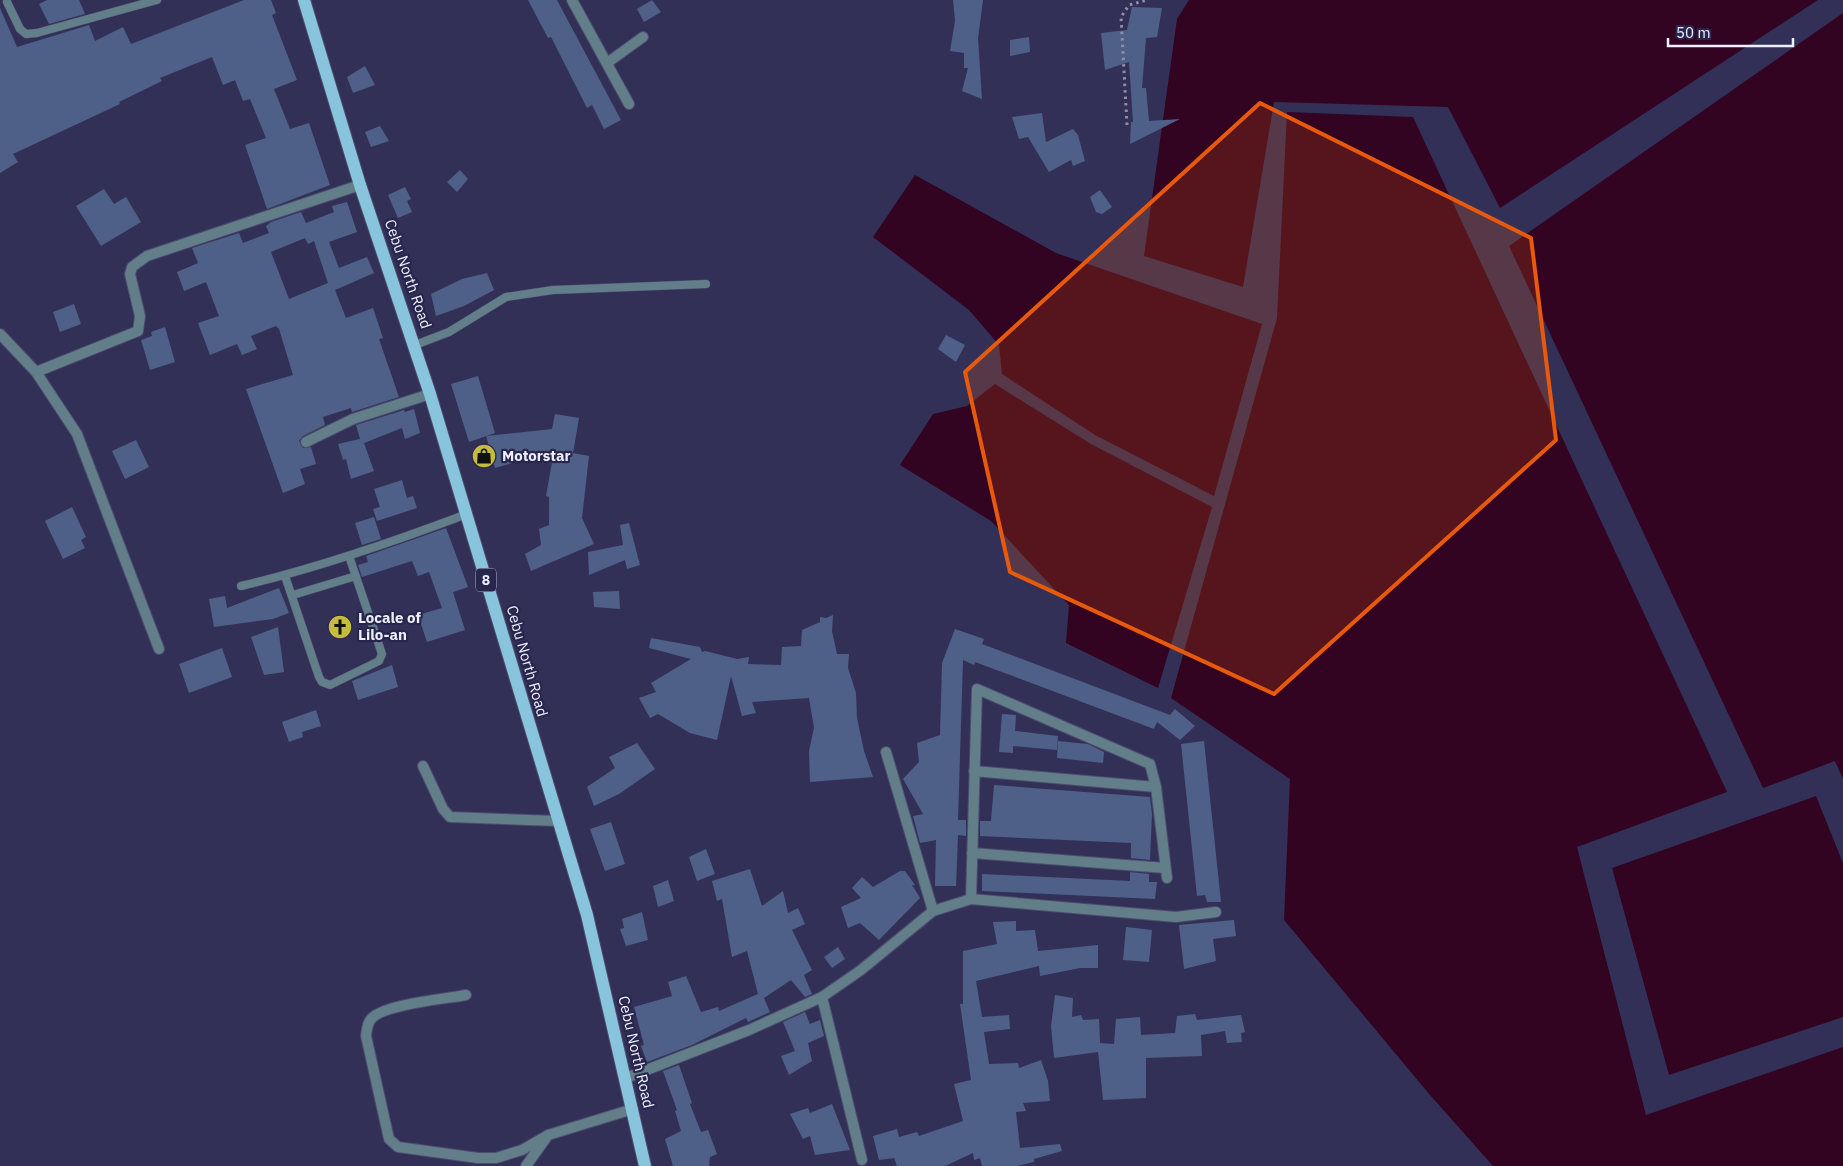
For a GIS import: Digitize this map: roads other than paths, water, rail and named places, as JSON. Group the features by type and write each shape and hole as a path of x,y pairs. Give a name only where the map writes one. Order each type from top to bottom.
{"main road":[{"name":"Cebu North Road","path":"304,0 360,185 415,345 586,915 626,1078 645,1166"}],"street":[{"path":"572,0 629,104"},
{"path":"607,63 643,37"},
{"path":"36,372 138,331 140,316 130,274 132,268 146,256 360,185"},
{"path":"0,334 36,372 77,434 159,650"},
{"path":"306,442 353,419 430,394"},
{"path":"971,899 972,853 974,771 977,689 1150,764 1156,787 1166,873 972,853"},
{"path":"886,752 933,911"},
{"path":"422,766 442,809 450,817 558,821"},
{"path":"974,771 1156,787"},
{"path":"626,1078 749,1030 822,997 861,970 933,911 971,899 1176,917 1216,912"},
{"path":"466,995 392,1008 372,1017 367,1025 366,1036 389,1139 398,1148 478,1158 496,1158 522,1150 548,1135 633,1109"},
{"path":"822,997 862,1160"},
{"path":"526,1166 548,1135"}],"lane":[{"path":"7,2 20,29 26,34 37,33 157,0"},
{"path":"415,345 449,332 506,297 553,290 706,284"},
{"path":"241,586 285,576 350,556 466,514"},
{"path":"285,576 322,682 330,685 379,661 382,654 350,556"},
{"path":"293,596 356,576"}],"place":[{"name":"Motorstar","path":"484,456"},
{"name":"Locale of Lilo-an","path":"340,627"}]}
